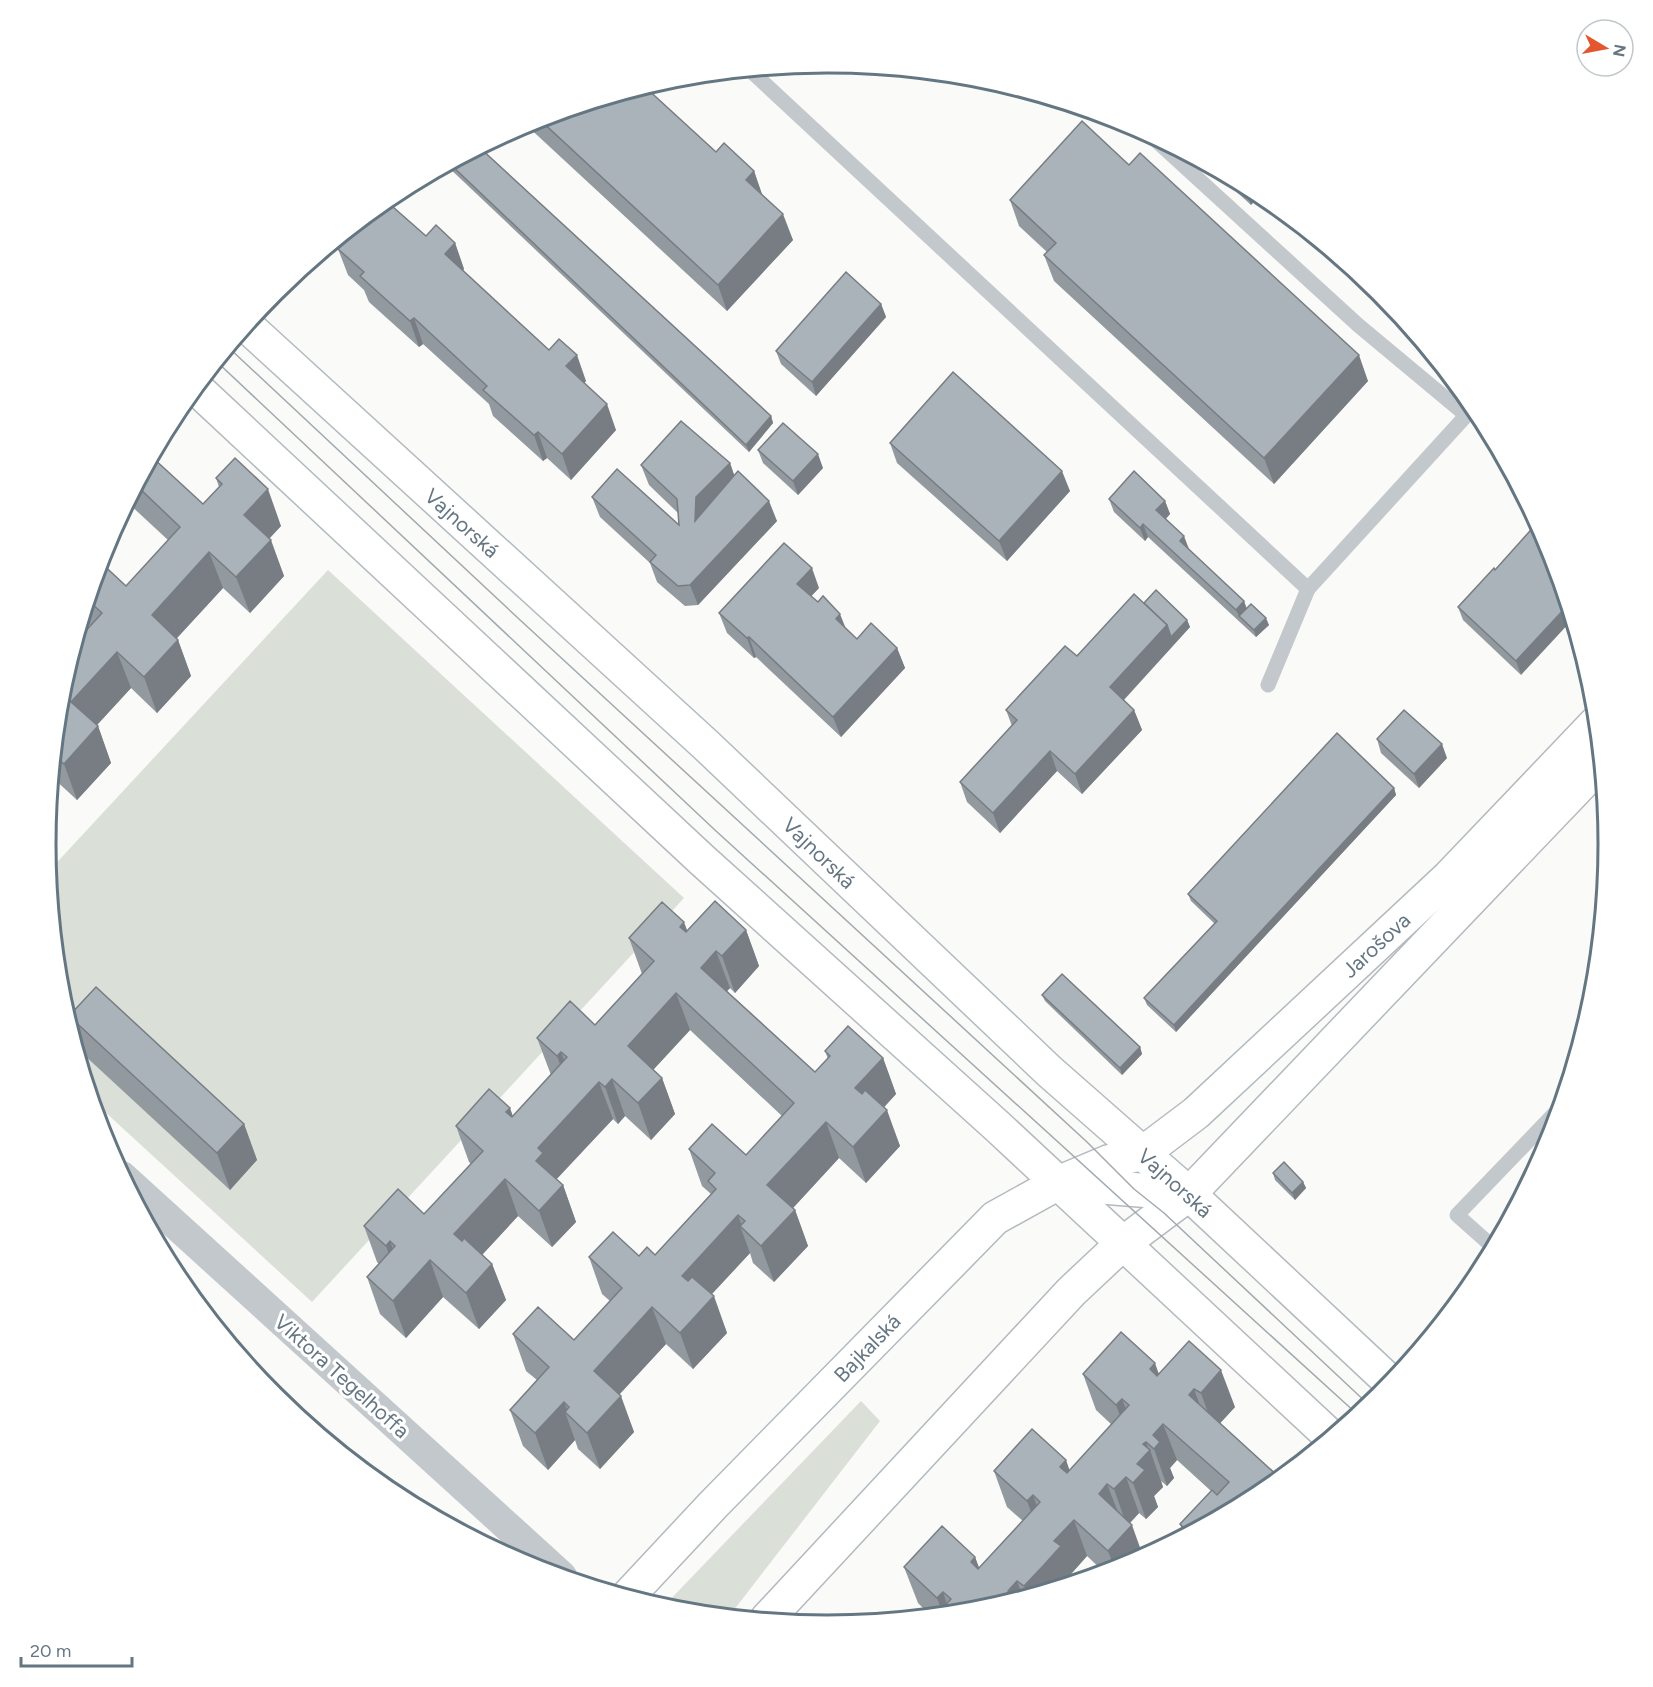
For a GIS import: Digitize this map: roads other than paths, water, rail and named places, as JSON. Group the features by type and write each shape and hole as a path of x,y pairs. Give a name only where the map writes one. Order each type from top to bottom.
{"main road":[{"name":"Vajnorská","path":"252,330 706,745 1049,1071 1189,1194 1384,1376"},
{"path":"201,393 701,860 997,1126 1325,1431"},
{"name":"Jarošova","path":"1143,1153 1196,1113 1449,877 1589,730"},
{"name":"Jarošova","path":"1189,1194 1594,771"},
{"name":"Bajkalská","path":"634,1590 995,1218 1058,1183 1108,1162 1143,1153"},
{"path":"1122,1244 1143,1153"},
{"path":"1058,1183 1189,1194"},
{"path":"773,1613 1071,1292 1122,1244 1189,1194"}],"street":[{"name":"Viktora Tegelhoffa","path":"138,1191 546,1561"}],"lane":[{"path":"756,76 1308,589"},
{"path":"1170,153 1358,324 1459,402"},
{"path":"1268,685 1308,589 1467,414"},
{"path":"1487,1241 1457,1215 1545,1124"}],"tram line":[{"path":"233,352 1362,1398"},
{"path":"221,366 716,831 1351,1408"}]}
